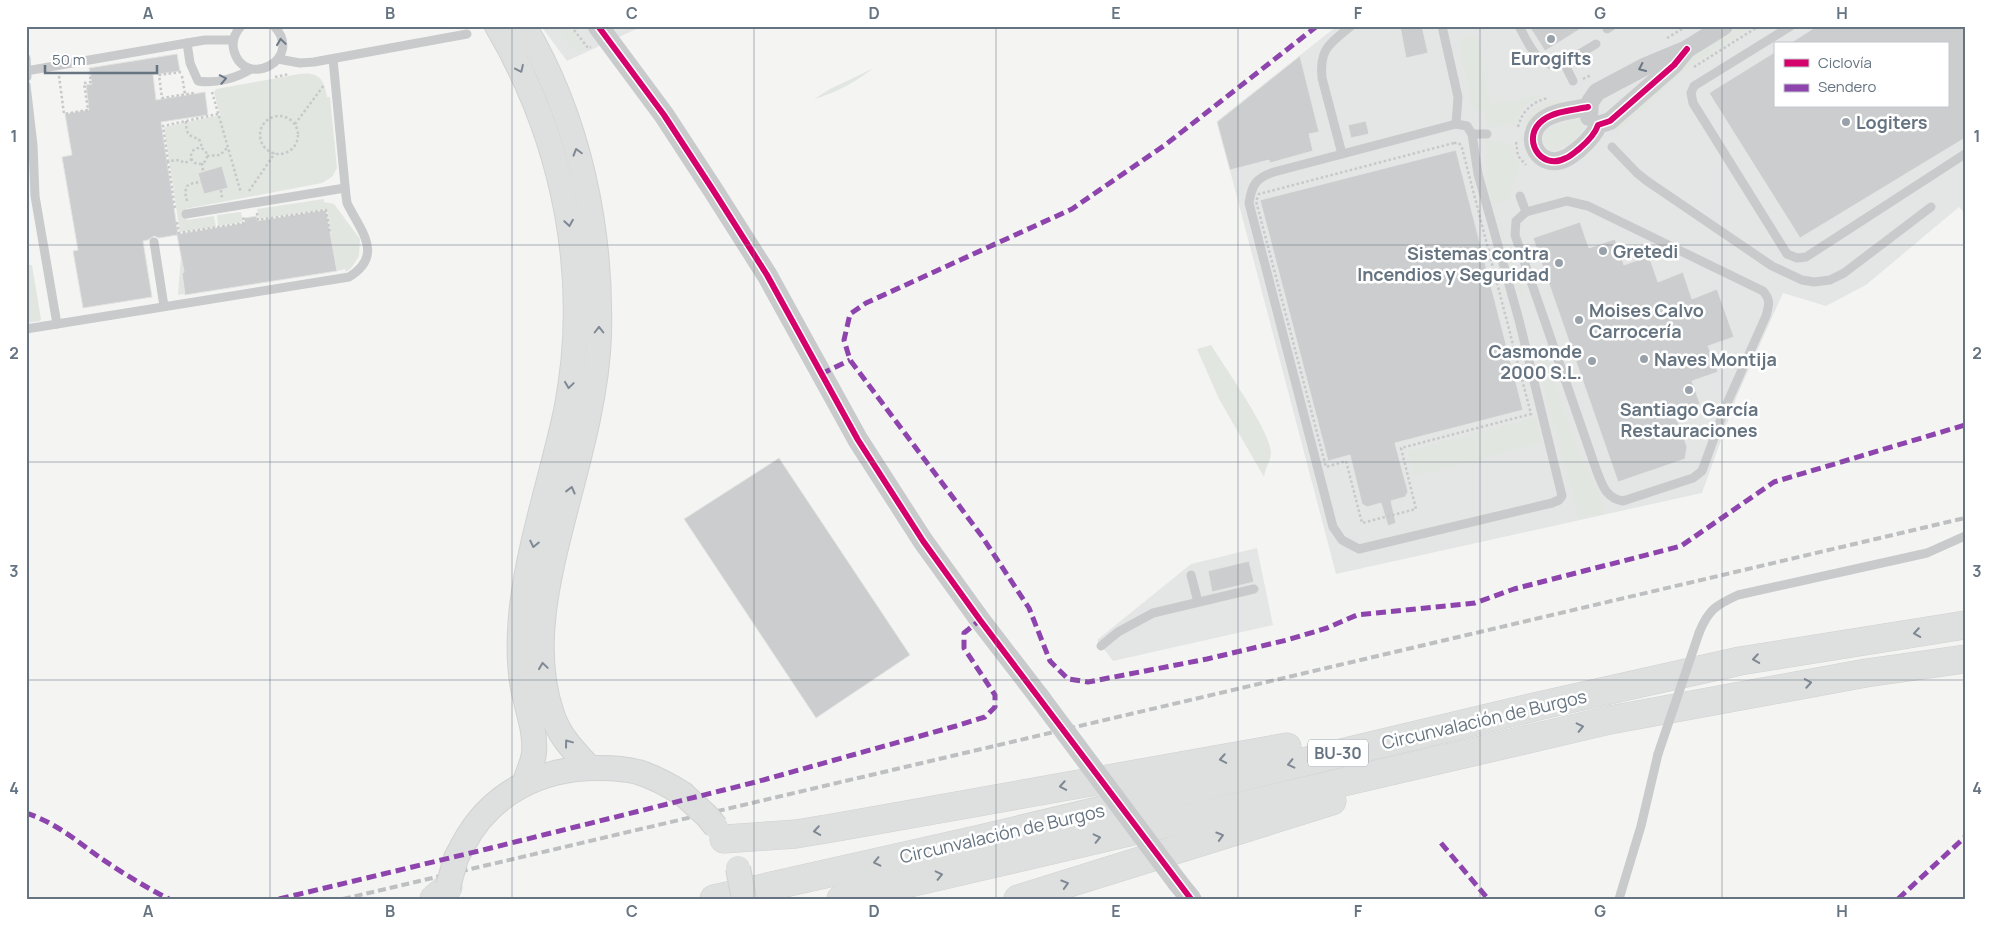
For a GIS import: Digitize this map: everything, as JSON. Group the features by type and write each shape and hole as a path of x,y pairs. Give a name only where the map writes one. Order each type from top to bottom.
{"highway":[{"name":"Circunvalación de Burgos","path":"714,899 972,841 1547,704 1740,661 1965,625"},
{"name":"Circunvalación de Burgos","path":"841,899 1537,736 1707,701 1866,673 1965,659"},
{"path":"720,833 796,834 1246,755 1450,714 1547,704"},
{"path":"1018,899 1537,736"}],"main road":[{"path":"497,26 522,72 548,136 564,195 574,271 574,350 566,409 536,532 520,619 520,659 523,687 533,735 534,754 524,783"},
{"path":"524,26 550,77 575,146 585,179 595,247 599,336 595,377 580,452 546,592 542,658 552,714 565,741 590,768"},
{"path":"443,895 456,858 468,835 484,814 503,797 524,783 552,772 590,768 637,772 663,782 683,794 708,816 720,833 738,868 744,899"}],"street":[{"path":"1687,49 1674,66 1610,121 1598,125 1594,124 1589,118 1588,107 1592,96 1606,86 1646,66 1687,49 1724,26"},
{"path":"596,36 664,115 713,190 767,275 858,440 923,541 980,620 1185,891"},
{"path":"1588,107 1545,118 1538,124 1533,136 1534,148 1539,155 1556,162 1566,158 1587,141 1598,125"}],"lane":[{"path":"241,26 233,40 233,48 236,57 241,63 251,69 265,69 278,59 283,46 275,26"},
{"path":"1342,154 1322,78 1321,65 1323,55 1328,46 1351,26"},
{"path":"1442,26 1458,96 1456,124"},
{"path":"1519,26 1536,56 1546,64 1556,66 1564,63 1596,44"},
{"path":"1791,26 1694,86 1691,93 1692,103 1787,254 1797,258 1806,257 1965,154"},
{"path":"278,59 300,63 334,59 466,34"},
{"path":"27,71 187,43 233,40"},
{"path":"187,43 190,64 198,81 206,82 240,76 251,69"},
{"path":"26,58 26,84 33,145 35,196 56,324"},
{"path":"26,329 349,277 358,272 365,262 368,244 347,203 334,59"},
{"path":"1564,63 1573,81"},
{"path":"1456,124 1467,126 1472,134 1478,174 1519,320 1562,496 1559,500 1359,549 1342,540 1333,527 1249,203 1254,184 1260,177 1342,154 1456,124"},
{"path":"1472,134 1487,134"},
{"path":"1612,147 1636,173 1647,181 1772,266 1802,280 1814,282 1830,280 1844,273 1932,207"},
{"path":"187,211 345,188"},
{"path":"1520,196 1526,212"},
{"path":"1567,201 1580,203 1763,291 1768,297 1770,304 1766,316 1725,408 1702,471 1693,478 1623,501 1614,500 1606,491 1516,235 1516,221 1526,212 1567,201"},
{"path":"154,242 164,306"},
{"path":"1618,899 1641,826 1658,754 1699,633 1705,618 1718,604 1738,595 1927,553 1965,536"},
{"path":"1191,575 1198,602"},
{"path":"1101,646 1118,632 1153,613 1254,589"}],"path":[{"path":"571,26 588,48 596,36"},
{"path":"1663,41 1687,26"},
{"path":"58,72 64,114 88,110 84,83 91,82 89,67"},
{"path":"181,72 185,94"},
{"path":"295,124 326,82"},
{"path":"211,90 241,194"},
{"path":"218,114 163,126 179,233 244,223 242,212"},
{"path":"273,116 279,116 295,124 298,137 296,143 287,152 275,153 268,150 260,141 263,124 273,116"},
{"path":"186,121 186,132 192,138 199,140 208,156"},
{"path":"1459,143 1462,148 1531,414 1401,448 1416,509 1362,523 1346,461 1326,467 1256,201 1259,194 1459,143"},
{"path":"203,172 202,164 208,156 220,155 228,148"},
{"path":"202,164 195,163 191,154 194,150 203,149"},
{"path":"247,194 275,153"},
{"path":"168,161 179,160 185,163 192,159"},
{"path":"187,211 186,188 190,184 201,182"},
{"path":"256,210 258,220 326,210 330,233"},
{"path":"26,261 31,260"}],"shaded area":[{"path":"541,26 643,26 567,61"},
{"path":"554,26 569,26 586,48 582,51 574,51"},
{"path":"1337,26 1965,26 1965,214 1959,207 1866,285 1826,306 1783,293 1737,396 1702,493 1336,574 1217,121"},
{"path":"1742,26 1753,26 1691,65 1615,132 1614,127 1690,58"},
{"path":"1478,34 1490,104 1542,95 1526,107 1515,125 1488,127 1486,126 1484,113 1474,109 1472,105 1458,45 1460,40"},
{"path":"874,68 830,94 814,99 830,89"},
{"path":"299,74 316,75 324,85 327,97 330,97 337,168 332,177 322,183 185,209 187,220 214,216 216,227 180,232 164,127 220,115 214,92 216,89"},
{"path":"1563,99 1561,105 1545,109 1538,113 1527,125 1522,125 1533,108 1549,101"},
{"path":"1581,119 1582,130 1575,140 1552,151 1548,148 1543,137 1550,129 1559,124"},
{"path":"1486,140 1512,144 1514,157 1520,165 1509,199 1493,204 1526,296 1521,295 1518,290 1486,181"},
{"path":"324,199 324,202 334,204 360,239 359,256 352,267 346,272 345,269 337,271 333,249 182,272 185,294 178,295 181,256 331,233 327,209 259,219 257,209"},
{"path":"241,212 243,222 218,226 217,215"},
{"path":"26,265 32,265 41,319 40,321 26,323"},
{"path":"1211,345 1255,414 1269,442 1271,455 1264,477 1219,399 1197,349"},
{"path":"1545,352 1577,448 1599,493 1605,514 1579,519 1537,362 1537,354"},
{"path":"1536,417 1542,440 1541,443 1413,477 1407,451"},
{"path":"1257,548 1273,625 1113,661 1097,640 1191,564"}],"building":[{"path":"1400,26 1422,26 1428,53 1406,58"},
{"name":"Eurogifts","path":"1529,26 1585,26 1545,51"},
{"name":"Logiters","path":"1817,26 1965,26 1965,138 1800,238 1709,93 1774,53 1774,108 1948,108 1948,42 1792,42"},
{"path":"177,54 180,71 153,75 156,100 205,92 208,115 161,122 178,234 245,223 244,218 257,216 257,221 326,210 337,271 185,295 182,273 184,272 177,235 159,238 154,236 143,241 152,297 83,308 73,251 78,250 62,157 72,155 65,114 89,110 86,85 92,84 89,68"},
{"path":"1300,56 1319,132 1309,134 1313,151 1270,163 1269,160 1230,170 1217,122"},
{"path":"1366,121 1369,134 1351,138 1348,125"},
{"path":"1456,150 1523,410 1395,443 1408,492 1405,497 1391,501 1396,523 1388,526 1381,503 1367,507 1362,504 1350,455 1328,461 1260,200"},
{"path":"222,166 228,188 204,194 198,173"},
{"name":"Naves Montija","path":"1580,222 1589,248 1615,239 1624,265 1649,256 1658,282 1683,272 1692,299 1717,289 1734,337 1708,346 1718,372 1692,381 1700,404 1675,413 1687,447 1685,459 1618,482 1533,238"},
{"path":"779,458 910,655 816,718 684,519"},
{"path":"1249,561 1254,582 1212,592 1208,571"}],"railway":[{"path":"343,899 1965,518"}],"marked path":[{"path":"1317,26 1165,145 1072,209 866,303 850,314 844,340 850,360 981,535 1029,608 1050,661 1068,679 1088,682 1207,659 1287,640 1327,628 1357,615 1475,603 1514,589 1681,546 1774,482 1965,425"},
{"path":"821,374 850,360"},
{"path":"279,899 756,782 985,717 995,707 995,695 964,648 964,633 980,620"},
{"path":"26,813 55,826 116,868 169,899"},
{"path":"1898,899 1965,837"},
{"path":"1441,843 1488,899"}],"cycle path":[{"path":"598,26 664,115 767,275 858,440 923,541 980,620 1191,899"},
{"path":"1588,107 1553,115 1543,120 1536,127 1533,143 1541,157 1557,161 1573,154 1590,138 1598,125 1610,121 1674,65 1687,49"}],"place":[{"name":"Eurogifts","path":"1551,39"},
{"name":"Logiters","path":"1846,122"},
{"name":"Gretedi","path":"1603,251"},
{"name":"Sistemas contra Incendios y Seguridad","path":"1559,263"},
{"name":"Moises Calvo Carrocería","path":"1579,320"},
{"name":"Naves Montija","path":"1644,359"},
{"name":"Casmonde 2000 S.L.","path":"1592,361"},
{"name":"Santiago García Restauraciones","path":"1689,390"}]}
